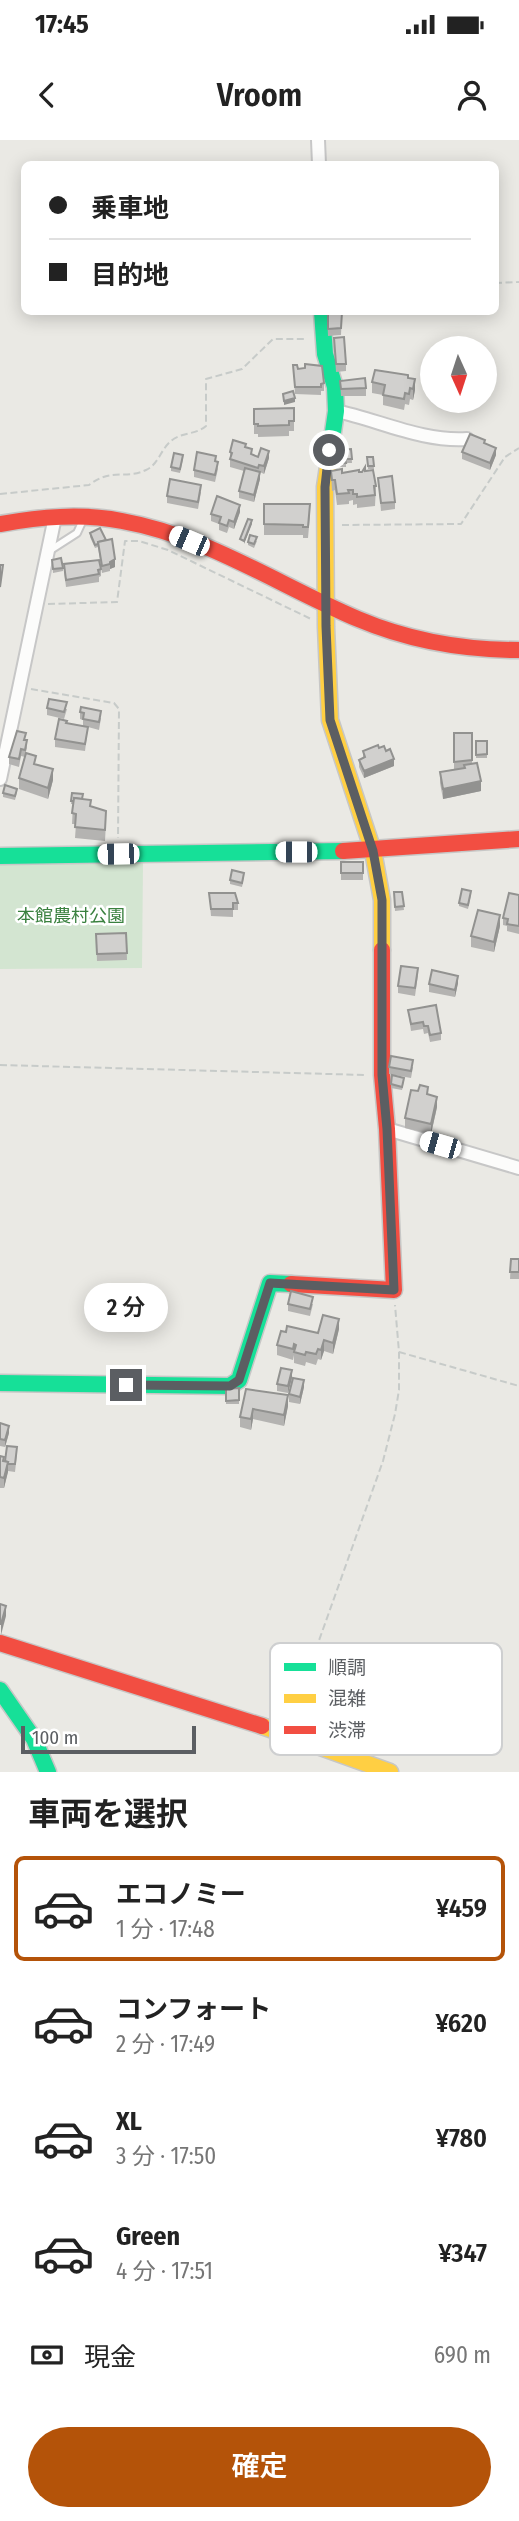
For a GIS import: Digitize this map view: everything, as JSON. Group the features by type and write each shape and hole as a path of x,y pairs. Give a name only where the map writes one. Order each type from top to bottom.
{"street":[{"path":"318,140 318,161"},
{"path":"0,1383 230,1386 239,1380 270,1283 394,1290 382,1075 382,900 373,851 330,720 326,626 326,470 336,411 335,387 325,354 322,315"},
{"path":"336,411 424,436 446,440 467,439"},
{"path":"0,779 54,517"},
{"path":"0,524 54,517 84,517 136,523 170,533 359,620 408,636 467,649 519,650"},
{"path":"0,856 373,851 519,839"},
{"path":"387,1129 519,1168"},
{"path":"0,1643 270,1729"},
{"path":"0,1690 34,1739 48,1772"},
{"path":"343,1755 390,1772"}],"lane":[{"path":"47,552 78,533 84,517"}],"path":[{"path":"499,283 519,282"},
{"path":"0,494 89,485 99,477 111,473 147,470 170,441 182,435 202,431 206,426 206,379 242,369 273,340 323,339"},
{"path":"325,525 461,524 505,457 519,448"},
{"path":"36,604 117,602 125,541 139,541 168,550 326,626"},
{"path":"19,687 114,703 119,709 118,854"},
{"path":"0,1065 382,1075"},
{"path":"318,1643 383,1461 399,1391 394,1290"},
{"path":"398,1352 519,1386"}],"green space":[{"name":"本館農村公園","path":"143,863 142,968 0,969 0,865"}],"building":[{"path":"328,315 342,315 341,328 328,329"},
{"path":"344,337 346,364 336,364 334,338"},
{"path":"305,364 322,366 324,383 321,387 295,387 293,365 297,365 298,369 305,368"},
{"path":"375,370 408,375 408,378 415,379 413,389 410,388 409,394 405,393 404,399 383,395 385,385 372,382"},
{"path":"365,378 366,388 341,389 340,381"},
{"path":"293,391 295,398 284,401 283,394"},
{"path":"294,408 294,421 289,421 289,425 254,424 254,409"},
{"path":"470,434 496,448 490,463 462,452"},
{"path":"233,440 246,444 245,447 252,449 251,454 258,457 261,448 269,451 264,466 259,465 258,468 230,459"},
{"path":"351,449 352,459 339,463 338,450"},
{"path":"197,452 216,456 215,461 218,462 215,475 194,470"},
{"path":"174,453 183,455 180,469 171,467"},
{"path":"367,457 373,457 374,466 368,466"},
{"path":"365,467 365,471 373,470 375,495 357,497 353,490 337,494 331,471 342,469 342,473 359,470 362,472"},
{"path":"245,468 260,472 254,495 239,491"},
{"path":"392,476 395,502 381,503 378,478"},
{"path":"170,479 201,485 198,502 167,496"},
{"path":"217,496 240,505 234,522 229,520 227,526 219,523 221,517 211,514"},
{"path":"264,504 310,504 308,527 264,524"},
{"path":"248,519 252,520 244,541 240,539"},
{"path":"100,528 106,540 95,545 90,533"},
{"path":"250,535 257,537 254,544 248,542"},
{"path":"112,539 115,559 102,566 98,542"},
{"path":"61,558 63,568 53,569 52,560"},
{"path":"99,560 99,574 66,580 64,564"},
{"path":"0,565 3,565 0,587"},
{"path":"49,699 67,702 64,712 47,708"},
{"path":"81,707 101,711 99,722 83,719"},
{"path":"59,719 88,727 85,744 55,739"},
{"path":"17,731 26,733 24,740 27,740 19,759 9,757"},
{"path":"454,733 472,733 472,760 454,762"},
{"path":"476,741 487,741 487,754 476,755"},
{"path":"378,745 379,748 384,746 386,751 390,749 394,759 364,771 359,760 365,757 363,751"},
{"path":"26,753 36,756 34,764 53,769 48,788 19,778"},
{"path":"477,763 481,781 443,789 440,772"},
{"path":"5,785 17,789 15,796 3,793"},
{"path":"72,793 83,794 82,799 74,798 74,801 71,801"},
{"path":"74,798 91,800 90,806 106,811 105,830 75,827 76,814 72,813"},
{"path":"341,862 363,862 363,873 341,873"},
{"path":"232,870 244,873 242,883 230,880"},
{"path":"462,889 471,891 468,905 459,903"},
{"path":"394,892 402,892 404,906 395,907"},
{"path":"209,893 235,893 238,903 233,903 233,909 211,909"},
{"path":"509,893 519,895 519,926 507,924 508,919 503,918"},
{"path":"478,910 500,915 494,942 471,936"},
{"path":"126,933 127,953 97,954 96,934"},
{"path":"401,966 418,968 415,988 398,986"},
{"path":"432,970 458,976 455,990 429,984"},
{"path":"436,1005 441,1033 430,1035 428,1026 424,1026 423,1022 411,1024 408,1010"},
{"path":"391,1056 413,1060 411,1071 389,1067"},
{"path":"392,1075 404,1078 402,1087 391,1084"},
{"path":"420,1085 428,1087 427,1094 437,1097 431,1124 405,1118 411,1090 418,1091"},
{"path":"511,1259 519,1259 519,1272 510,1272"},
{"path":"291,1291 313,1297 310,1309 288,1304"},
{"path":"323,1315 339,1319 333,1343 324,1340 321,1350 318,1349 316,1354 306,1352 305,1355 294,1352 294,1344 293,1349 277,1345 281,1331 286,1332 287,1326 318,1333"},
{"path":"281,1368 292,1370 288,1386 277,1384"},
{"path":"293,1378 304,1380 300,1397 289,1394"},
{"path":"239,1388 239,1400 226,1401 226,1389"},
{"path":"246,1389 288,1395 284,1415 253,1409 251,1419 240,1417"},
{"path":"0,1423 9,1426 5,1440 0,1439"},
{"path":"7,1446 17,1447 15,1464 7,1464 5,1461"},
{"path":"0,1456 4,1457 3,1461 8,1462 4,1478 0,1477"},
{"path":"0,1604 6,1606 1,1624 0,1624"}],"traffic: fast":[{"path":"322,315 325,354 335,387 336,411 329,460"},
{"path":"0,856 343,851"},
{"path":"0,1383 230,1386 239,1380 270,1283 291,1284"},
{"path":"0,1690 34,1739 48,1772"}],"traffic: slow":[{"path":"329,460 325,487 330,720 373,851 382,900 382,950"},
{"path":"262,1726 270,1729"},
{"path":"343,1755 390,1772"}],"traffic: jam":[{"path":"0,524 76,517 122,521 153,528 243,563 378,627 437,643 519,650"},
{"path":"343,851 519,839"},
{"path":"291,1284 394,1290 382,1075 382,950"},
{"path":"0,1643 262,1726"}],"route":[{"path":"126,1385 230,1386 239,1380 270,1283 394,1290 382,1075 382,900 373,851 330,720 325,487 329,450"}]}
